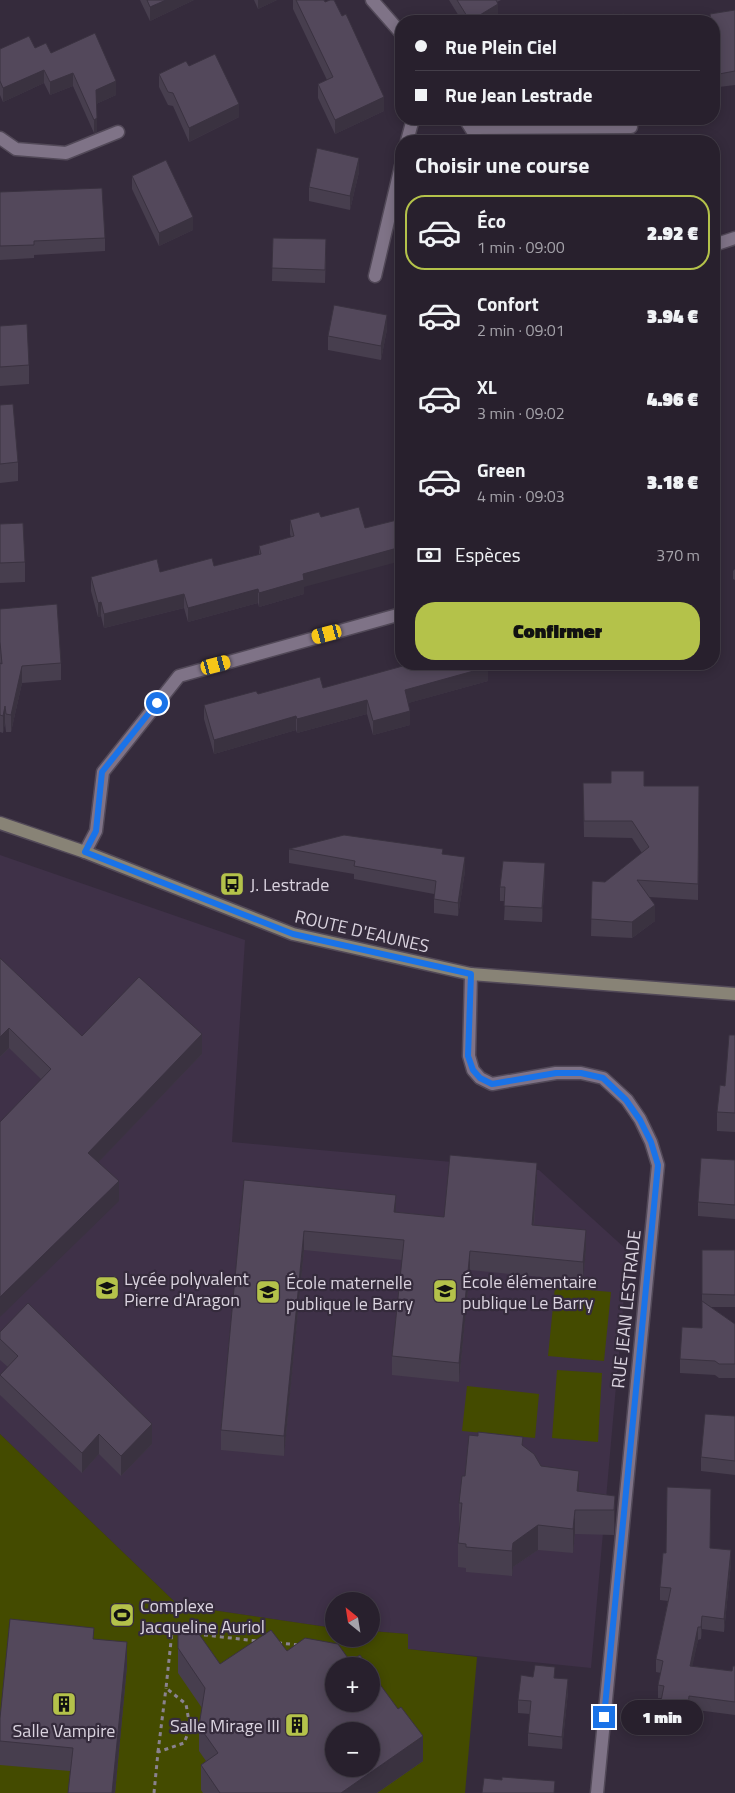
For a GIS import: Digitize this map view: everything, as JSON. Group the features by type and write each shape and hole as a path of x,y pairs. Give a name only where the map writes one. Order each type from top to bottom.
{"main road":[{"name":"ROUTE D'EAUNES","path":"0,823 85,852 293,934 471,974 735,994"}],"street":[{"path":"372,0 395,26"},
{"path":"550,125 631,127"},
{"path":"0,138 16,149 66,153 118,132"},
{"path":"375,276 395,191"},
{"path":"720,243 735,238"},
{"path":"85,852 96,831 102,772 179,676 395,616"},
{"name":"RUE JEAN LESTRADE","path":"471,974 468,1056 473,1070 480,1078 492,1084 556,1073 581,1073 603,1078 626,1100 640,1120 651,1142 658,1165 597,1793"}],"path":[{"path":"154,1793 172,1632 267,1642"},
{"path":"276,1642 305,1646"},
{"path":"158,1752 184,1743 190,1728 186,1704 166,1688"}],"shaded area":[{"path":"0,855 245,940 232,1142 539,1170 628,1251 591,1668 408,1649 408,1634 380,1632 380,1592 325,1592 325,1627 178,1605 0,1434"}],"green space":[{"path":"555,1287 611,1292 604,1361 548,1356"},
{"path":"557,1370 602,1373 598,1442 552,1438"},
{"path":"467,1386 539,1394 535,1438 462,1431"},
{"name":"Complexe Jacqueline Auriol","path":"0,1434 178,1605 325,1627 325,1648 380,1648 380,1632 408,1634 408,1649 477,1657 465,1793 0,1793"}],"building":[{"path":"147,0 166,0 150,7"},
{"path":"296,0 324,0 325,2 334,0 342,16 346,14 384,97 335,120 318,84 333,77"},
{"path":"457,0 496,0 498,4 480,15 466,15"},
{"path":"735,10 735,71 720,74 720,15 710,14"},
{"path":"95,33 116,81 96,90 97,118 94,120 73,73 50,82 44,70 3,88 0,81 0,49 29,36 35,48 46,43 51,53"},
{"path":"215,54 239,104 189,128 173,93 168,92 159,74 186,61 189,66"},
{"path":"317,148 359,158 350,196 309,187"},
{"path":"166,160 193,217 159,233 132,176"},
{"path":"102,188 105,238 34,241 34,245 0,246 0,192"},
{"path":"273,238 326,239 325,270 272,268"},
{"path":"334,305 387,315 381,346 328,336"},
{"path":"27,324 29,365 0,367 0,326"},
{"path":"13,404 18,462 0,464 0,405"},
{"path":"359,507 365,528 395,520 395,549 303,574 304,580 259,593 258,589 188,608 184,594 104,614 101,602 98,603 91,577 157,559 160,572 212,558 214,566 261,554 259,546 294,536 290,520 319,512 321,517"},
{"path":"23,523 25,562 0,563 0,524"},
{"path":"57,604 61,663 22,666 11,715 6,714 5,706 3,716 0,715 0,663 2,664 0,609"},
{"path":"395,668 395,670 477,670 405,690 410,711 373,721 367,700 297,719 296,716 214,740 204,705 256,691 258,694 320,677 323,688"},
{"path":"611,771 644,771 644,786 699,786 698,884 637,880 655,905 632,922 591,919 592,881 605,882 649,847 632,821 584,821 583,783 611,783"},
{"path":"344,835 443,849 442,854 465,857 458,903 434,899 436,881 354,866 355,861 289,849"},
{"path":"503,861 545,863 542,908 504,906 505,887 500,887"},
{"path":"0,958 82,1036 139,977 202,1034 88,1153 119,1181 0,1297 0,1122 51,1069 9,1028 0,1037"},
{"path":"729,1035 735,1035 735,1113 717,1112 720,1085 725,1086"},
{"path":"450,1155 537,1163 532,1225 586,1230 583,1262 470,1251 459,1363 392,1356 404,1240 304,1231 284,1436 221,1430 244,1180 396,1195 394,1212 444,1217"},
{"path":"701,1158 735,1160 735,1205 698,1202"},
{"path":"702,1250 735,1250 735,1295 702,1294"},
{"path":"702,1301 735,1324 735,1364 680,1359 682,1327 702,1328"},
{"path":"28,1303 152,1424 121,1456 99,1434 82,1453 0,1375 18,1356 0,1339 0,1332"},
{"path":"705,1414 735,1416 735,1461 701,1457"},
{"path":"478,1432 523,1437 522,1445 534,1454 541,1466 579,1471 577,1491 615,1496 614,1510 575,1510 573,1529 538,1525 513,1543 512,1551 466,1547 466,1544 458,1543 462,1503 459,1503 462,1476 465,1476 469,1435 478,1436"},
{"path":"667,1487 711,1489 710,1548 731,1550 724,1619 702,1616 701,1627 698,1627 690,1666 732,1671 733,1666 735,1666 735,1702 689,1696 688,1707 661,1701 664,1686 658,1685 663,1661 656,1659 671,1588 660,1587 663,1553 666,1553"},
{"name":"Salle Vampire","path":"10,1619 94,1628 93,1639 127,1642 112,1793 68,1793 73,1748 0,1741 0,1718"},
{"name":"Salle Mirage III","path":"192,1624 220,1664 271,1630 287,1651 305,1638 325,1642 325,1648 341,1648 347,1657 325,1657 325,1712 380,1712 380,1684 398,1709 401,1707 423,1736 380,1766 380,1722 325,1722 325,1777 364,1777 341,1793 220,1793 201,1765 218,1753 199,1726 205,1688 178,1648 178,1633"},
{"path":"535,1665 555,1667 554,1678 568,1679 562,1737 528,1733 531,1701 518,1700 521,1675 533,1677"},
{"path":"502,1777 555,1781 554,1793 482,1793 484,1778 502,1780"}],"place":[{"name":"J. Lestrade","path":"232,884"},
{"name":"Lycée polyvalent Pierre d'Aragon","path":"107,1288"},
{"name":"École élémentaire publique Le Barry","path":"445,1291"},
{"name":"École maternelle publique le Barry","path":"268,1292"},
{"name":"Complexe Jacqueline Auriol","path":"122,1615"},
{"name":"Salle Vampire","path":"64,1704"},
{"name":"Salle Mirage III","path":"297,1725"}],"route":[{"path":"157,703 102,772 96,831 85,852 293,934 471,974 467,1042 468,1056 473,1070 480,1078 492,1084 556,1073 581,1073 603,1078 626,1100 640,1120 651,1142 658,1165 604,1717"}]}
